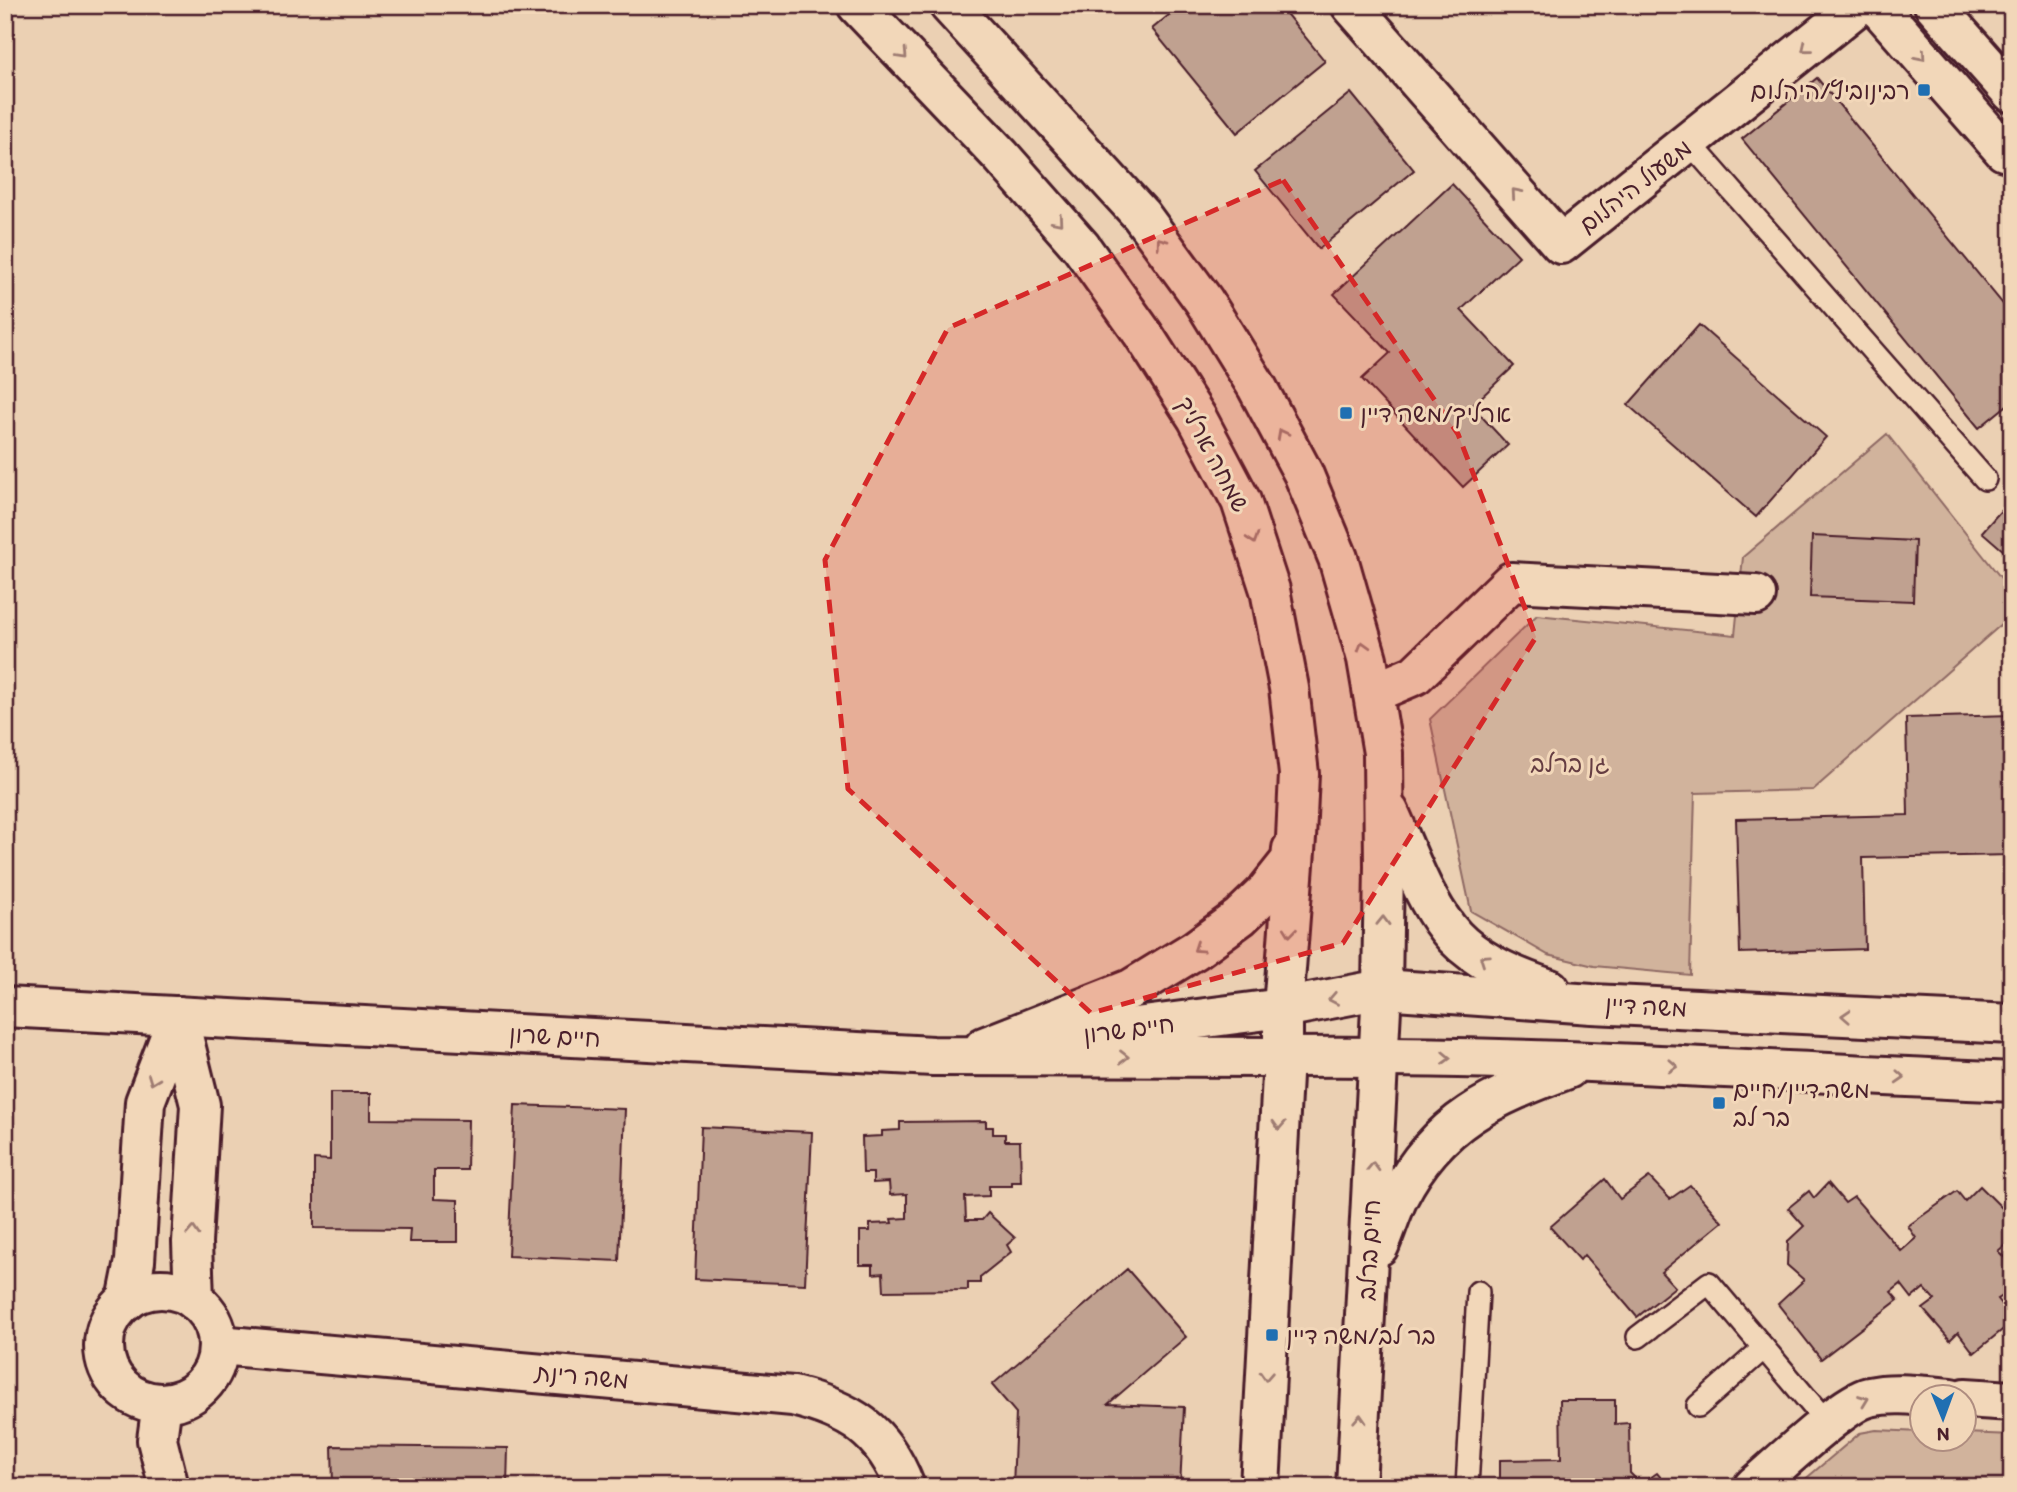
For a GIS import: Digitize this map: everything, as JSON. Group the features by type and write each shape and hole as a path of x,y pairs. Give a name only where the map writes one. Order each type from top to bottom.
{"street":[{"name":"שמחה ארליך","path":"857,5 1001,156 1081,247 1143,334 1197,418 1241,501 1270,590 1289,688 1299,774 1283,1008 1283,1057"},
{"path":"949,5 1140,215 1204,301 1257,387 1303,473 1338,558 1367,659 1383,753 1382,989 1378,1055"},
{"name":"משעול היהלום","path":"1360,8 1561,244 1859,5"},
{"path":"1876,5 2004,151 2012,153"},
{"path":"1934,5 2012,93"},
{"path":"1373,693 1415,675 1511,582 1756,595"},
{"path":"984,1046 1131,989 1195,950 1240,917 1264,894 1291,860 1299,774"},
{"path":"1383,801 1432,903 1448,930 1459,941 1514,977 1592,1004"},
{"name":"משה דיין","path":"1283,1008 1382,989 1592,1004 2012,1024"},
{"name":"חיים שרון","path":"5,1007 933,1056 1283,1057"},
{"name":"חיים שרון","path":"933,1056 984,1046 1283,1008"},
{"path":"178,1016 200,1105 192,1242 194,1300"},
{"path":"127,1301 135,1261 145,1102 178,1016"},
{"path":"1260,1487 1283,1057 1378,1055 1588,1062 2012,1082"},
{"name":"חיים ברלב","path":"1356,1487 1378,1055"},
{"path":"1369,1271 1399,1196 1425,1155 1436,1143 1467,1115 1513,1090 1588,1062"},
{"path":"160,1289 178,1292 194,1300 212,1319 219,1345 216,1363 202,1386 180,1400 162,1403 144,1401 128,1392 116,1380 107,1365 104,1347 107,1329 114,1313 142,1292 160,1289"},
{"name":"משה רינת","path":"219,1345 793,1396 834,1408 867,1428 896,1464 905,1487"},
{"path":"1753,1487 1854,1404 1871,1396 1909,1395"},
{"path":"1979,1399 2012,1401"},
{"path":"162,1403 157,1440 169,1487"}],"lane":[{"path":"1689,143 1985,479"},
{"path":"1638,1337 1709,1283 1828,1424"},
{"path":"1467,1487 1478,1292"},
{"path":"1698,1406 1764,1348"}],"highlighted area":[{"path":"1283,180 1458,434 1536,637 1343,943 1091,1013 848,789 825,560 948,328"}],"green space":[{"name":"גן ברלב","path":"1887,434 2012,592 2012,615 1813,790 1695,793 1690,975 1594,966 1548,955 1471,911 1430,719 1537,615 1735,635 1743,557"},
{"path":"1876,1430 1909,1431 1909,1454 1979,1454 1979,1434 2012,1435 2012,1487 1796,1487 1860,1433"}],"building":[{"path":"1181,5 1279,5 1325,61 1237,133 1152,29"},
{"path":"1817,78 2012,315 2012,401 1979,428 1742,139"},
{"path":"1351,93 1414,170 1319,249 1255,171"},
{"path":"1452,184 1519,256 1461,310 1514,366 1472,406 1508,445 1463,487 1362,379 1390,353 1334,294"},
{"path":"1699,325 1826,437 1756,517 1628,405"},
{"path":"2012,498 2012,558 1982,532"},
{"path":"1812,536 1915,541 1913,601 1810,597"},
{"path":"2012,715 2012,770 2009,770 2011,855 1863,858 1865,949 1740,953 1736,819 1908,815 1906,718"},
{"path":"330,1093 371,1093 371,1119 468,1120 467,1170 434,1170 434,1199 458,1200 458,1242 409,1242 410,1229 314,1228 314,1159 330,1160"},
{"path":"515,1105 625,1109 619,1261 508,1256"},
{"path":"986,1121 986,1127 993,1127 993,1134 1005,1134 1005,1141 1020,1141 1021,1182 1012,1182 1012,1186 989,1186 989,1196 965,1197 966,1220 982,1220 988,1213 1015,1238 1007,1245 1011,1252 980,1277 980,1283 968,1283 968,1290 884,1291 883,1273 873,1274 873,1265 860,1265 860,1231 870,1231 870,1224 892,1223 891,1219 907,1218 907,1194 890,1195 889,1182 873,1183 873,1173 863,1173 862,1137 882,1136 882,1131 900,1130 900,1122"},
{"path":"701,1127 812,1132 805,1284 695,1279"},
{"path":"1649,1177 1670,1199 1690,1185 1722,1222 1661,1272 1675,1287 1637,1317 1584,1255 1580,1260 1550,1227 1605,1179 1620,1199"},
{"path":"1828,1183 1845,1203 1854,1197 1901,1251 1916,1238 1908,1226 1957,1191 1965,1201 1980,1186 2012,1218 2012,1239 1998,1251 2012,1265 2012,1290 1998,1299 2012,1317 2012,1322 1974,1353 1958,1332 1950,1340 1923,1309 1935,1300 1924,1288 1912,1298 1901,1284 1891,1292 1898,1300 1821,1359 1778,1304 1804,1280 1787,1265 1788,1241 1804,1226 1788,1208 1809,1191 1814,1198"},
{"path":"1127,1269 1186,1337 1108,1404 1184,1407 1180,1487 1013,1487 1016,1413 992,1385"},
{"path":"1560,1400 1615,1400 1615,1424 1629,1423 1630,1473 1641,1484 1657,1473 1669,1487 1500,1487 1500,1460 1561,1459"},
{"path":"332,1446 508,1448 507,1487 333,1485"}],"place":[{"name":"רבינוביץ/היהלום","path":"1924,90"},
{"name":"ארליך/משה דיין","path":"1346,413"},
{"name":"משה דיין/חיים בר לב","path":"1719,1103"},
{"name":"בר לב/משה דיין","path":"1272,1335"}]}
